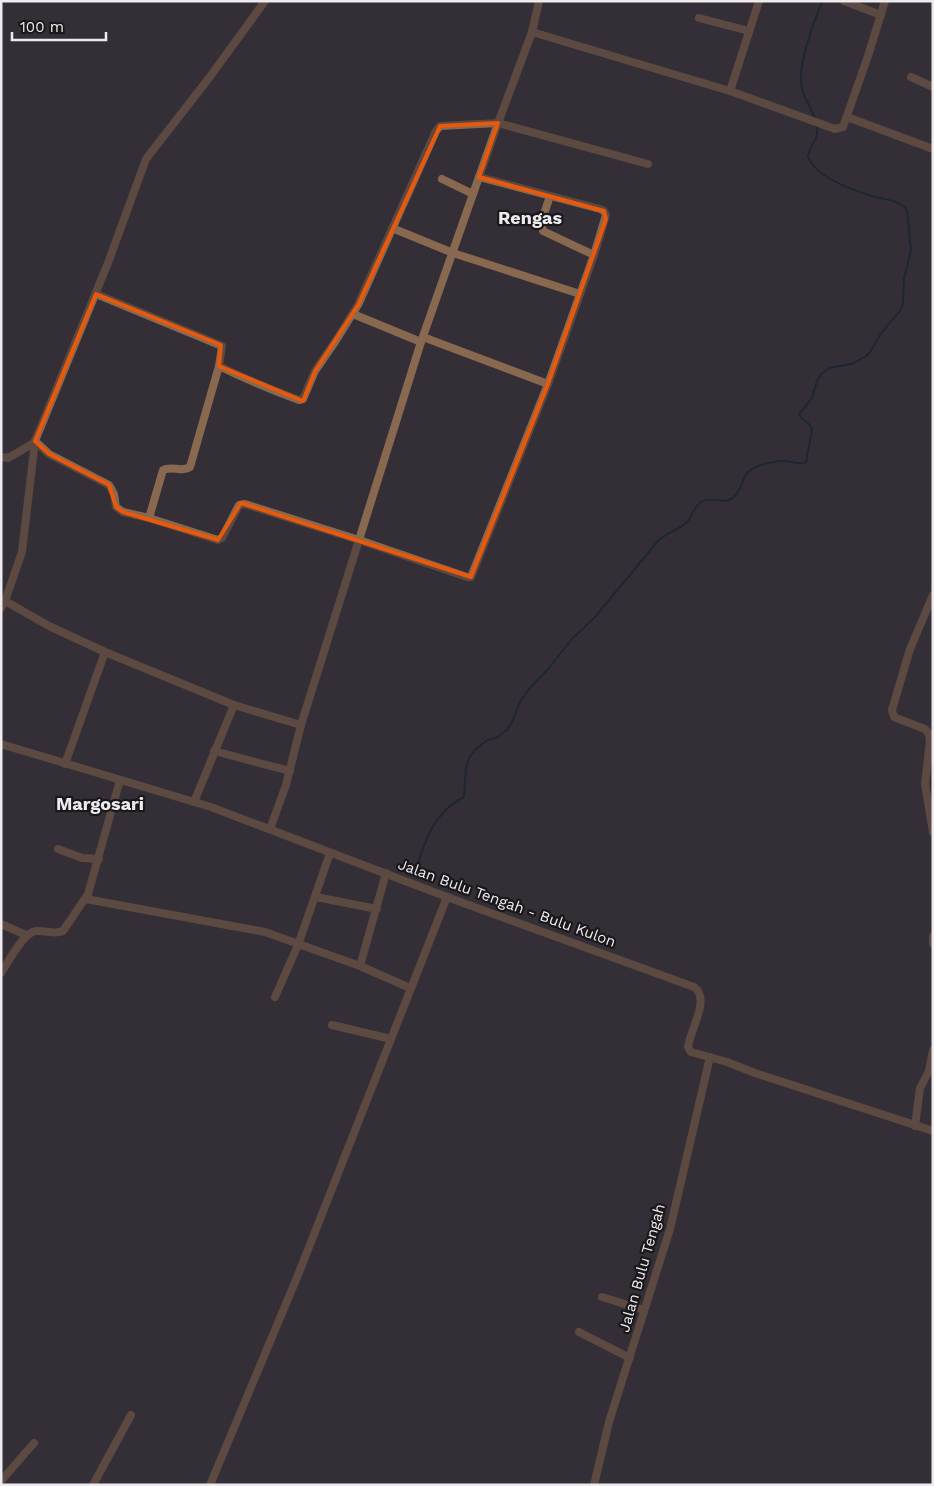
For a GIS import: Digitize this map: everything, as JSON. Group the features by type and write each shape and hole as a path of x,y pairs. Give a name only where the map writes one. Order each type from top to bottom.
{"street":[{"path":"1,608 22,552 34,442 96,294 149,155 209,78 265,1"},
{"path":"270,829 290,771 301,725 422,340 532,32 539,1"},
{"path":"730,91 759,1"},
{"path":"844,1 880,16"},
{"path":"532,32 730,91 835,129 843,127 847,117 885,1"},
{"path":"699,18 749,31"},
{"path":"911,77 933,87"},
{"path":"847,117 933,149"},
{"path":"219,366 267,388 299,400 303,399 315,371 353,314 438,128 443,125 498,123 648,164"},
{"path":"34,442 49,454 109,485 114,494 116,507 119,510 218,540 222,538 242,504 471,577 548,384 606,219 604,211 479,177"},
{"path":"442,179 473,194"},
{"path":"550,196 541,224 543,231 594,255"},
{"path":"392,228 453,253 580,294"},
{"path":"96,294 221,345 222,349 219,366 190,467 184,470 169,468 163,470 148,518"},
{"path":"353,314 548,384"},
{"path":"1,458 8,458 34,442"},
{"path":"933,595 910,649 892,710 894,717 928,731 931,750 925,788 933,832"},
{"path":"5,601 50,626 105,652 234,705 301,725"},
{"path":"65,764 105,652"},
{"path":"194,802 234,705"},
{"name":"Jalan Bulu Tengah - Bulu Kulon","path":"1,744 194,802 694,987 701,994 701,1001 688,1047 691,1052 933,1131"},
{"path":"214,750 290,771"},
{"path":"2,969 26,936 34,931 64,932 86,899 99,859 120,780"},
{"path":"58,849 82,858 99,859"},
{"path":"275,997 298,945 330,853"},
{"path":"360,966 386,873"},
{"path":"316,897 377,909"},
{"path":"210,1485 298,1276 447,897"},
{"path":"86,899 265,932 360,966 410,988"},
{"path":"1,924 26,936"},
{"path":"933,937 933,942"},
{"path":"332,1025 391,1039"},
{"path":"915,1126 920,1088 931,1071 933,1050"},
{"name":"Jalan Bulu Tengah","path":"594,1485 609,1422 670,1228 710,1057"},
{"path":"602,1297 644,1310"},
{"path":"579,1332 630,1358"},
{"path":"93,1485 131,1415"},
{"path":"4,1482 34,1443"}],"highlighted area":[{"path":"498,123 479,177 604,211 606,219 548,384 471,577 241,503 218,540 123,512 116,507 109,485 49,454 35,441 96,294 221,345 219,366 303,401 315,371 358,305 440,126"}],"waterway":[{"path":"815,118 803,93 801,79 810,33 822,1"},
{"path":"414,875 431,830 444,812 464,797 466,768 469,758 475,750 487,740 496,738 507,730 520,702 529,689 572,639 595,617 658,541 687,522 702,501 725,501 732,499 738,492 745,476 758,466 777,461 801,464 806,462 812,429 799,414 812,398 821,374 829,368 852,364 866,356 882,332 900,311 903,304 904,279 911,250 907,210 896,202 875,197 837,183 812,165 808,157 817,136 817,125"}],"district":[{"name":"Rengas","path":"530,218"},
{"name":"Margosari","path":"100,804"}]}
